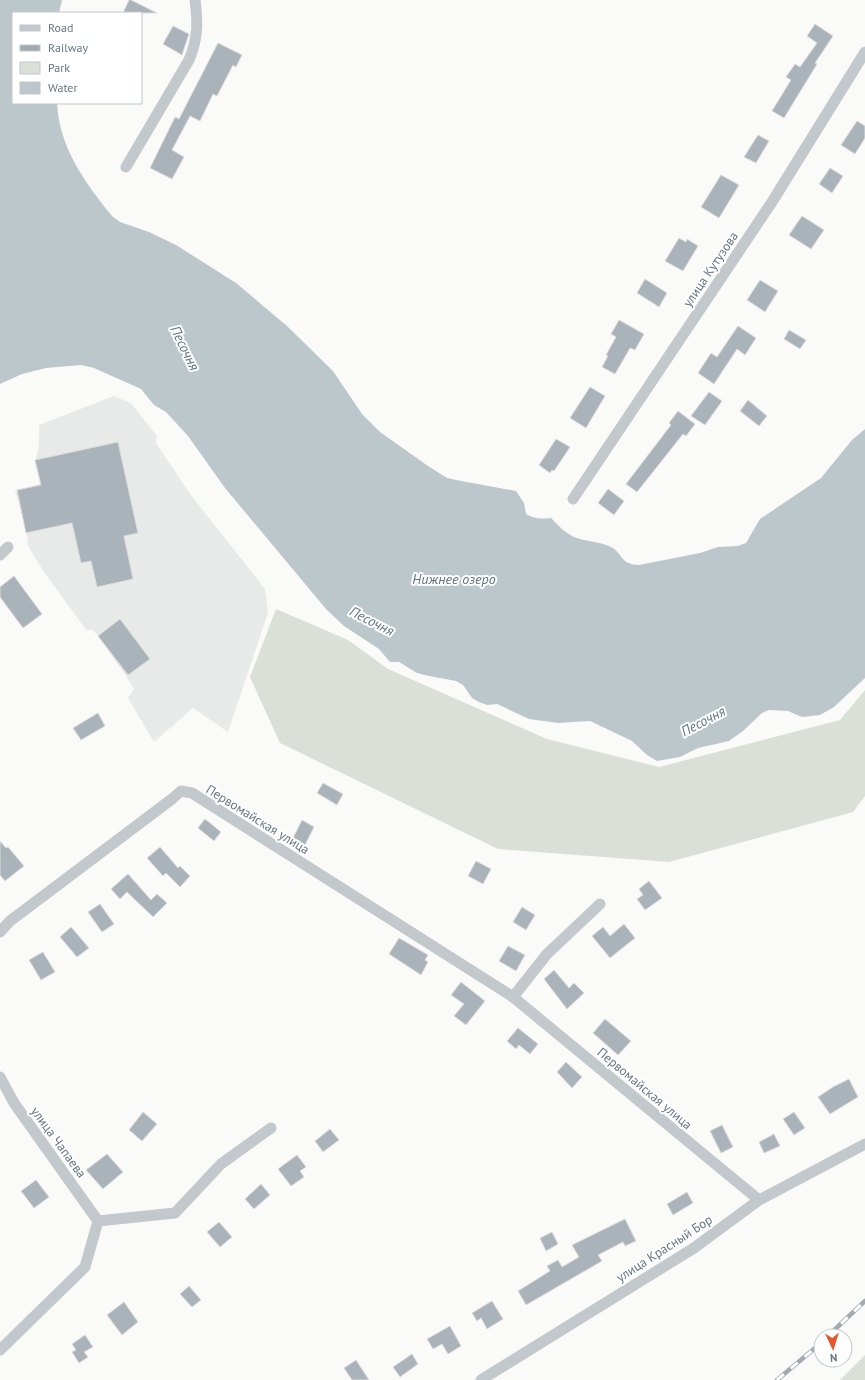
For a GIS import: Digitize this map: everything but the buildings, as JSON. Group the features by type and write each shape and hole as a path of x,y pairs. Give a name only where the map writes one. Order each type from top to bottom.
{"street":[{"path":"126,167 189,60 195,46 198,31 195,0"},
{"name":"улица Кутузова","path":"573,499 772,202 865,52"},
{"path":"0,555 8,547"},
{"name":"Первомайская улица","path":"0,932 10,921 181,791 192,793 513,997 759,1200"},
{"path":"513,997 547,954 600,904"},
{"name":"улица Чапаева","path":"0,1077 14,1103 98,1221"},
{"path":"0,1350 85,1267 98,1221 175,1213 221,1164 271,1128"},
{"name":"улица Красный Бор","path":"480,1380 694,1248 759,1200 865,1144"}],"shaded area":[{"path":"114,396 131,403 157,436 156,443 190,494 265,589 268,613 228,732 193,708 154,742 128,698 134,689 126,676 92,629 87,631 44,572 28,546 27,532 15,491 40,484 36,459 39,445 39,425"}],"green space":[{"path":"276,609 348,640 388,669 547,739 659,767 840,720 865,690 865,796 853,812 669,862 498,849 280,743 250,677"},
{"path":"865,1355 865,1380 840,1380 853,1368"}],"water":[{"name":"Нижнее озеро","path":"0,0 62,0 59,12 12,12 12,104 57,104 63,135 75,164 92,191 112,216 120,222 149,232 176,245 236,283 287,326 333,371 362,414 380,432 447,478 516,491 524,503 526,514 538,518 551,518 563,530 572,536 611,547 628,563 639,565 700,553 718,547 738,546 746,543 760,519 821,478 852,440 865,429 865,678 834,707 820,715 802,717 788,711 769,710 762,713 743,731 729,741 698,748 680,757 657,761 647,755 632,741 590,721 558,723 529,719 497,704 487,705 472,698 463,685 456,681 417,673 399,662 390,662 379,649 344,626 326,609 225,488 188,436 166,412 154,405 141,389 94,368 81,365 46,368 22,374 0,384"}],"railway":[{"path":"836,1328 865,1301"},
{"path":"777,1380 813,1350"}],"water label":[{"name":"Песочня","path":"185,348"},
{"name":"Песочня","path":"372,621"},
{"name":"Песочня","path":"703,721"}]}
